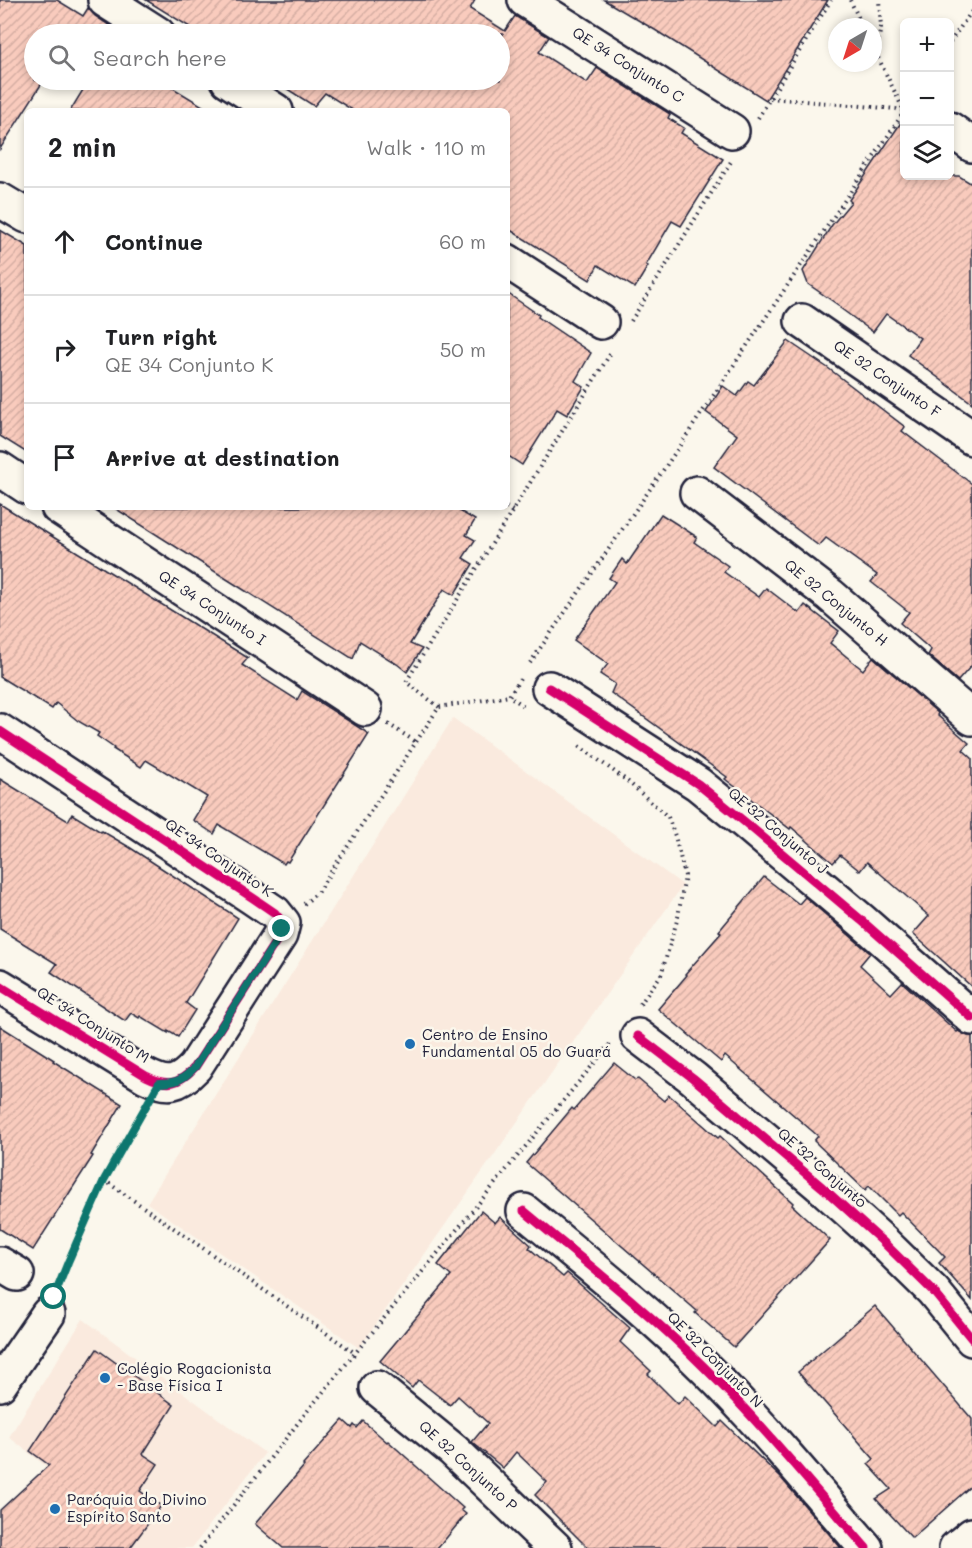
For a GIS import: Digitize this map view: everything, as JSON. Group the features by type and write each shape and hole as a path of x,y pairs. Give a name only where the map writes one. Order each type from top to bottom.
{"street":[{"path":"105,0 142,24"},
{"name":"QE 34 Conjunto C","path":"525,0 740,136"},
{"path":"243,90 271,108"},
{"path":"954,132 972,145"},
{"path":"0,200 24,214"},
{"path":"510,263 615,331"},
{"name":"QE 32 Conjunto F","path":"802,321 972,438"},
{"path":"0,469 24,485"},
{"name":"QE 32 Conjunto H","path":"697,493 830,595 972,718"},
{"name":"QE 34 Conjunto I","path":"63,510 365,709"},
{"name":"QE 32 Conjunto J","path":"538,698 706,790 852,912 972,1017"},
{"name":"QE 34 Conjunto K","path":"0,732 275,913 290,917"},
{"path":"165,1083 185,1077 195,1067 290,917"},
{"name":"QE 34 Conjunto M","path":"0,986 165,1083"},
{"name":"QE 32 Conjunto","path":"628,1030 693,1078 822,1187 933,1291 972,1339"},
{"name":"QE 32 Conjunto N","path":"524,1211 634,1302 705,1367 777,1444 866,1548"},
{"path":"0,1384 48,1314"},
{"name":"QE 32 Conjunto P","path":"377,1388 453,1450 555,1548"},
{"path":"956,1548 972,1535"}],"path":[{"path":"538,698 509,696 439,707 406,682 513,511 615,331 740,136 770,98 831,0"},
{"path":"850,0 859,18"},
{"path":"879,0 880,18"},
{"path":"954,36 968,14"},
{"path":"882,66 900,104"},
{"path":"770,98 900,110"},
{"path":"509,696 900,118"},
{"path":"290,917 317,893 439,707"},
{"path":"200,1548 354,1353 628,1030 661,975 678,917 685,876 668,817 626,780 572,741"},
{"path":"48,1314 104,1180 165,1083"},
{"path":"104,1180 354,1353"}],"shaded area":[{"name":"Centro de Ensino Fundamental 05 do Guará","path":"453,718 683,885 359,1348 147,1203"},
{"name":"Colégio Rogacionista - Base Física I","path":"83,1319 265,1453 192,1548 83,1548 106,1514 9,1437"}],"building":[{"path":"0,0 57,0 83,16 88,8 107,24 24,24 24,90 38,90 24,108 0,149"},
{"path":"146,0 475,0 470,9 494,24 185,24"},
{"path":"604,0 828,0 766,100"},
{"path":"515,16 549,37 539,52 587,83 597,68 670,114 668,118 684,128 681,133 723,159 681,226 672,221 635,288 598,265 590,280 510,230 510,108 349,108 325,93 314,106 289,90 510,90 510,24"},
{"path":"83,90 176,90 206,108 72,108"},
{"path":"900,124 900,180 954,180 954,176 959,176 972,184 972,403 908,355 920,338 886,314 873,332 808,284 803,271 832,225 851,202 849,200"},
{"path":"0,230 24,244 24,451 0,436"},
{"path":"510,295 591,353 575,381 584,387 567,415 557,409 522,465 510,457"},
{"path":"788,341 828,368 905,427 902,431 972,484 972,665 958,681 928,655 931,650 900,623 909,612 871,582 877,575 826,538 819,546 714,467 737,435 706,412 723,386 737,396 748,381 754,385"},
{"path":"0,504 248,658 242,665 297,700 302,691 369,734 288,862 284,864 219,825 214,834 193,820 207,797 146,760 141,767 113,749 97,736 99,733 78,721 56,703 52,709 0,677"},
{"path":"118,510 458,510 475,520 466,535 475,540 463,558 473,564 454,595 444,589 410,644 422,649 407,672 360,641 353,659"},
{"path":"661,514 697,537 694,542 728,566 724,572 759,597 766,588 799,613 805,605 839,631 830,643 863,670 873,657 969,743 963,750 972,758 972,987 913,934 929,916 867,862 860,871 840,855 833,863 791,827 790,829 725,779 727,777 611,693 615,684 600,674 608,664 574,640 615,582 609,578 622,559 627,564"},
{"path":"0,779 68,821 72,814 102,831 238,918 186,1003 195,1010 178,1037 131,1013 125,1021 51,972 57,964 0,929"},
{"path":"764,877 799,904 805,897 870,953 860,965 891,994 902,982 957,1032 972,1036 972,1300 939,1263 945,1257 901,1212 898,1215 869,1186 865,1190 814,1141 818,1136 725,1056 721,1062 658,1009"},
{"path":"0,1026 122,1104 91,1155 93,1156 33,1250 0,1229"},
{"path":"614,1063 664,1101 669,1095 718,1138 720,1136 830,1240 734,1347 695,1313 697,1311 526,1163 572,1108 574,1110"},
{"path":"481,1211 495,1223 500,1217 531,1245 529,1248 563,1277 567,1273 630,1328 620,1342 651,1371 648,1374 678,1404 685,1396 717,1427 722,1421 781,1478 841,1548 588,1548 535,1495 547,1482 516,1452 503,1468 472,1442 488,1423 458,1396 450,1405 418,1380 412,1388 380,1361 451,1276 438,1265"},
{"path":"875,1306 972,1419 972,1485 912,1538 876,1499 891,1489 868,1464 874,1459 798,1372"},
{"path":"97,1349 174,1405 143,1454 158,1464 140,1491 161,1506 130,1548 0,1548 0,1510 49,1465 30,1451"},
{"path":"343,1420 352,1428 354,1425 357,1428 363,1421 463,1508 461,1510 466,1514 438,1548 283,1548 255,1524"}],"cycle path":[{"path":"549,688 698,784 861,920 972,1018"},
{"path":"0,731 253,898 275,913 283,923 280,935 195,1067 178,1081 167,1083 146,1076 0,986"},
{"path":"638,1036 693,1078 882,1241 933,1291 972,1339"},
{"path":"524,1211 639,1306 683,1346 767,1433 866,1548"}],"place":[{"name":"Centro de Ensino Fundamental 05 do Guará","path":"410,1044"},
{"name":"Colégio Rogacionista - Base Física I","path":"105,1378"},
{"name":"Paróquia do Divino Espírito Santo","path":"55,1509"}],"route":[{"path":"54,1297 104,1180 159,1083 172,1083 185,1077 195,1067 282,929"}]}
